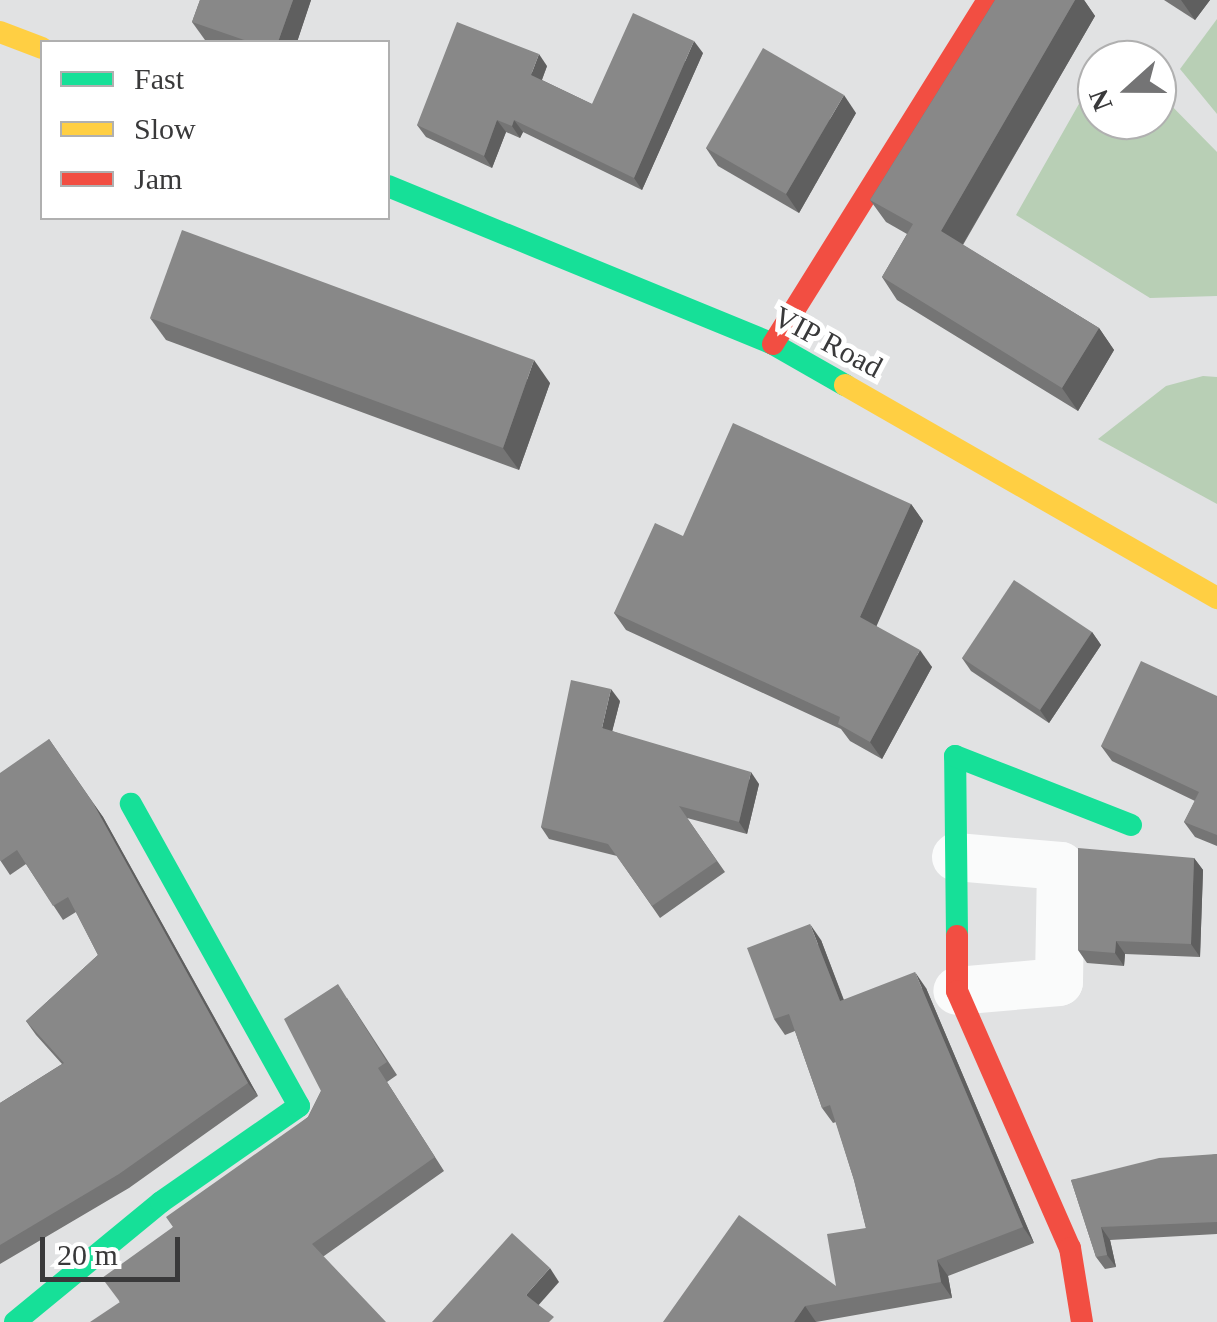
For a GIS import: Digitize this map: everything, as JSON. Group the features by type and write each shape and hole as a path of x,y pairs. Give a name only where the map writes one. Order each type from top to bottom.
{"street":[{"path":"774,344 988,0"},
{"path":"0,32 40,47"},
{"name":"VIP Road","path":"390,187 774,344 1217,598"},
{"path":"1082,1322 1070,1248 956,990 955,756 1131,825"},
{"path":"15,1322 161,1202 300,1106 132,804"},
{"path":"956,857 1061,866 1059,982 956,990"}],"green space":[{"path":"1217,19 1217,114 1180,69"},
{"path":"1077,107 1077,140 1177,140 1177,111 1217,152 1217,296 1150,298 1016,215"},
{"path":"1203,376 1217,377 1217,504 1098,439 1166,386"}],"building":[{"path":"200,0 293,0 279,40 244,40 192,22"},
{"path":"995,0 1075,0 941,231 1099,328 1062,388 882,277 913,224 870,200"},
{"path":"633,13 694,41 634,178 514,120 512,126 497,120 484,156 417,125 457,22 539,54 531,75 592,104"},
{"path":"763,48 844,95 786,194 706,148"},
{"path":"182,230 534,360 503,448 150,318"},
{"path":"733,423 911,504 860,617 920,650 870,742 838,724 840,717 614,613 655,523 683,536"},
{"path":"1014,580 1092,632 1040,710 962,658"},
{"path":"1141,661 1217,696 1217,835 1184,822 1199,792 1101,746"},
{"path":"571,680 611,689 602,728 751,772 739,822 679,806 717,861 652,906 608,844 541,827"},
{"path":"49,739 93,803 248,1083 119,1174 0,1245 0,1103 64,1063 26,1021 98,955 68,897 53,906 17,850 0,860 0,773"},
{"path":"1078,848 1194,858 1191,944 1116,941 1115,953 1078,950"},
{"path":"810,924 840,1001 915,972 1023,1227 937,1260 941,1282 805,1306 794,1322 663,1322 739,1215 836,1286 827,1234 866,1228 830,1105 822,1108 789,1014 774,1019 747,948"},
{"path":"338,984 387,1062 378,1068 435,1157 312,1244 386,1322 90,1322 120,1302 102,1278 173,1227 166,1217 308,1117 321,1091 284,1019"},
{"path":"1217,1154 1217,1222 1101,1227 1107,1255 1096,1257 1071,1180 1159,1158"},
{"path":"512,1233 550,1268 526,1295 554,1317 549,1322 432,1322"}],"traffic: fast":[{"path":"390,187 773,344 845,385"},
{"path":"957,936 955,756 1131,825"},
{"path":"15,1322 161,1202 299,1106 131,804"}],"traffic: slow":[{"path":"0,32 40,47"},
{"path":"845,385 1217,598"}],"traffic: jam":[{"path":"773,344 988,0"},
{"path":"957,936 957,991 1070,1248 1082,1322"}]}
